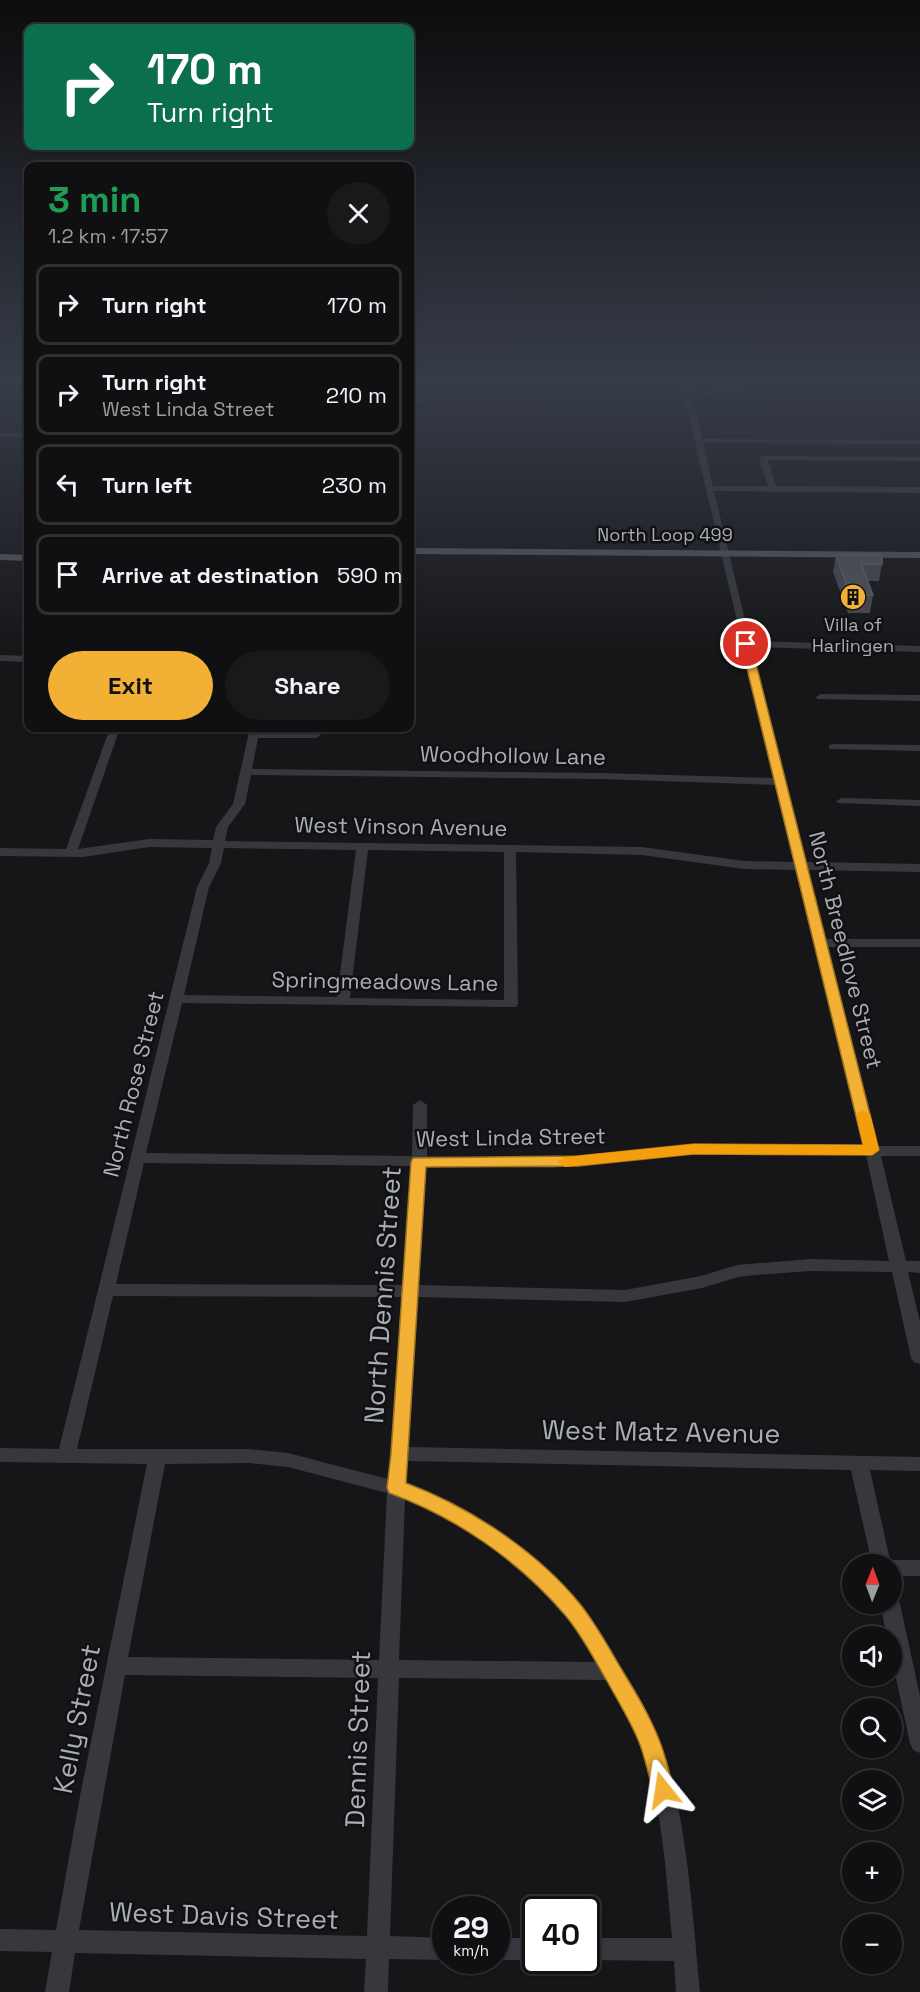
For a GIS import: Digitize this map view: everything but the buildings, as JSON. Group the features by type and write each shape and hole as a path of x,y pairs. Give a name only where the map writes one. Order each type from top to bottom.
{"main road":[{"path":"0,547 24,547"},
{"name":"North Loop 499","path":"414,551 920,566"},
{"path":"725,559 920,555"},
{"path":"0,557 24,558"},
{"name":"North Loop 499","path":"414,561 562,562 725,559"}],"street":[{"name":"North Breedlove Street","path":"705,471 872,1150 920,1358"},
{"path":"767,471 773,489"},
{"path":"709,488 920,490"},
{"path":"746,644 920,649"},
{"path":"1,661 24,659"},
{"path":"821,696 920,698"},
{"path":"71,853 114,732"},
{"name":"North Rose Street","path":"66,1456 203,887 215,863 222,826 238,804 255,732"},
{"path":"270,732 316,735"},
{"path":"833,747 920,748"},
{"name":"Woodhollow Lane","path":"245,772 600,776 780,782"},
{"path":"842,801 920,803"},
{"name":"West Vinson Avenue","path":"0,852 71,853 149,843 628,850 733,864 920,868"},
{"path":"343,1002 362,847"},
{"name":"Springmeadows Lane","path":"177,999 511,1004 510,849"},
{"path":"821,943 920,943"},
{"name":"North Dennis Street","path":"396,1488 400,1454 420,1105"},
{"name":"West Linda Street","path":"138,1158 569,1162 694,1149 920,1151"},
{"path":"107,1290 410,1291 626,1296 702,1282 737,1271 755,1269 811,1265 920,1267"},
{"name":"West Matz Avenue","path":"400,1454 920,1464"},
{"path":"0,1455 249,1456 288,1460 396,1488 418,1496 463,1519 531,1567 573,1610 638,1715 660,1775 674,1841 688,1992"},
{"name":"Kelly Street","path":"57,1992 91,1797 157,1457"},
{"path":"859,1462 879,1554"},
{"name":"Dennis Street","path":"376,1992 396,1488"},
{"path":"902,1568 920,1568"},
{"path":"892,1614 920,1743"},
{"path":"117,1666 611,1671"},
{"name":"West Davis Street","path":"0,1940 432,1949"},
{"path":"600,1949 685,1950"}],"slow traffic":[{"path":"565,1162 694,1149 872,1150 863,1114"}],"place":[{"name":"Villa of Harlingen","path":"853,597"}],"route":[{"path":"663,1790 651,1745 638,1715 573,1610 531,1567 486,1533 418,1496 396,1488 418,1162 552,1163 694,1149 872,1150 746,644"}]}
